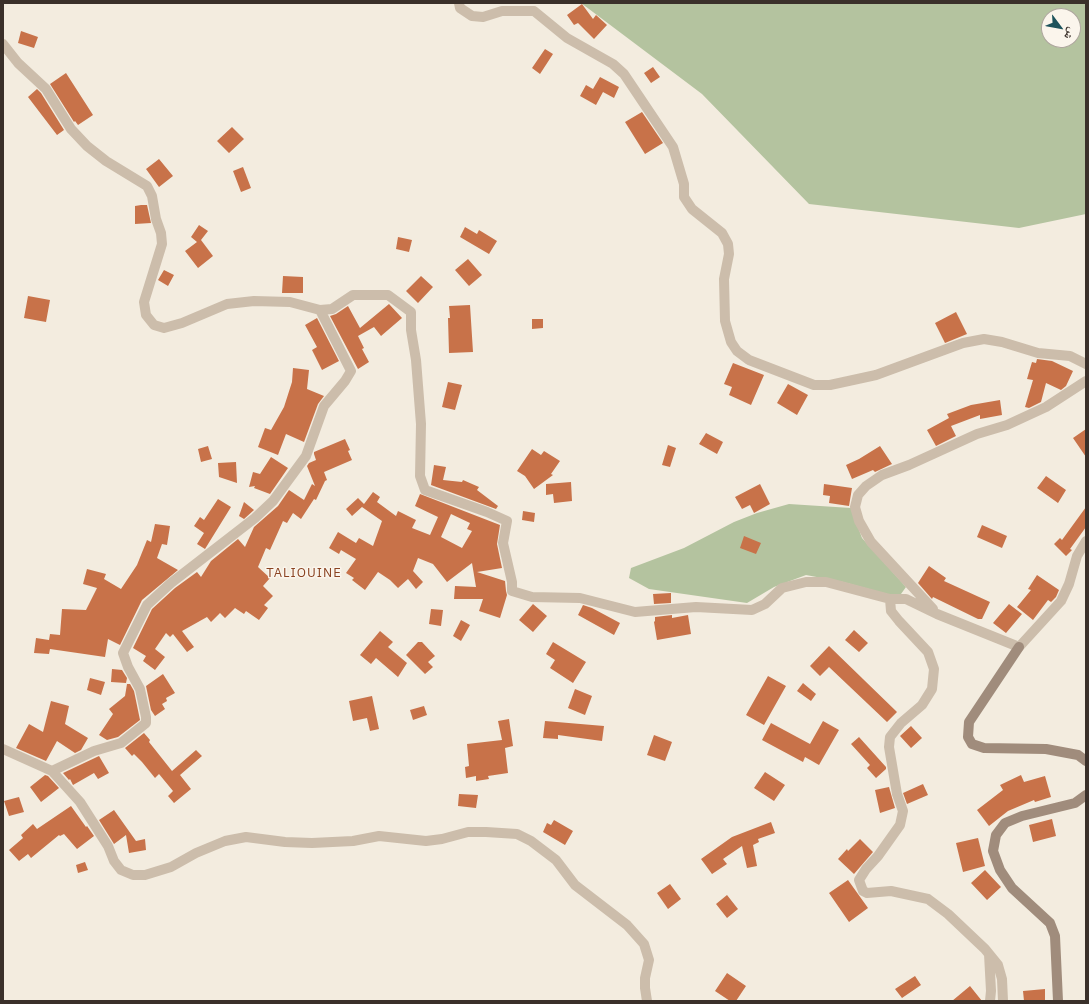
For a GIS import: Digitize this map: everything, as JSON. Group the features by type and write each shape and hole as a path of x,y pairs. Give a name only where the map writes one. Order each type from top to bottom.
{"street":[{"path":"458,3 460,8 472,16 483,17 502,11 534,12 567,38 613,64 624,74 673,147 677,157 677,165 682,174 684,197 692,209 722,233 728,244 729,254 724,280 725,320 731,342 737,351 749,360 814,385 830,385 876,375 963,343 984,339 1002,342 1038,353 1070,356 1086,364"},
{"path":"3,44 18,63 46,89 71,129 87,146 106,161 147,186 152,196 156,219 162,233 162,244 144,302 146,315 154,325 164,328 182,323 227,304 254,301 290,302 320,310 332,309 353,295 388,295 411,312 411,330 416,360 421,424 420,476 425,490 507,521 503,543 512,582 512,591 532,597 580,598 636,612 696,607 752,610 765,604 782,588 806,582 826,582 890,599 906,599 937,614 1019,647"},
{"path":"52,771 94,751 121,743 146,723 140,689 122,653 147,605 171,583 255,518 273,501 306,456 324,406 345,381 351,371 320,310"},
{"path":"937,614 871,542 859,521 855,507 858,495 866,486 882,476 910,465 977,434 1007,425 1046,407 1086,381"},
{"path":"1086,541 1077,556 1069,584 1061,601 1019,647 969,722 968,737 972,744 984,748 1046,749 1078,755 1086,761"},
{"path":"890,599 891,611 928,652 934,669 932,689 922,705 901,723 890,737 889,747 896,794 903,811 900,825 859,880 863,890 867,893 891,891 928,899 948,914 989,954 998,965 1002,979 1003,1001"},
{"path":"3,749 52,771 80,802 108,846 114,861 121,870 133,875 145,875 171,867 196,853 225,841 246,837 285,842 312,843 353,841 379,836 426,841 442,839 468,832 517,834 531,841 556,860 575,885 627,925 644,944 649,960 644,988 647,1001"},
{"path":"1058,1001 1056,936 1050,923 1012,888 1000,870 994,851 996,835 1006,823 1022,816 1075,803 1086,796"},
{"path":"989,954 991,991 990,1001"}],"green space":[{"path":"581,3 1086,3 1086,214 1019,228 809,204 702,94"},
{"path":"789,504 851,508 862,538 906,587 901,594 891,595 843,582 806,575 774,587 747,603 649,589 629,578 631,568 684,548 734,522 757,513"}],"building":[{"path":"582,4 593,19 596,15 607,25 594,39 578,23 574,25 567,15"},
{"path":"21,31 38,37 34,48 18,43"},
{"path":"545,49 553,54 540,74 532,68"},
{"path":"653,67 660,77 651,83 644,73"},
{"path":"66,73 93,115 78,125 75,121 74,122 50,84"},
{"path":"600,77 619,87 614,98 603,92 596,105 580,96 586,85 593,89"},
{"path":"37,89 64,130 57,135 28,97"},
{"path":"642,112 663,143 645,154 625,122"},
{"path":"232,127 244,139 229,153 217,141"},
{"path":"159,159 173,176 159,187 146,169"},
{"path":"243,167 251,188 241,192 233,171"},
{"path":"147,205 151,223 135,224 135,206"},
{"path":"199,225 208,231 201,240 213,256 198,268 185,251 197,242 191,237"},
{"path":"465,227 477,234 479,230 497,241 489,254 460,237"},
{"path":"398,237 412,240 409,252 396,249"},
{"path":"468,259 482,275 469,286 455,270"},
{"path":"164,270 174,275 168,286 158,280"},
{"path":"283,276 303,277 303,293 282,293"},
{"path":"421,276 433,287 418,303 406,291"},
{"path":"28,296 50,300 46,322 24,318"},
{"path":"389,304 402,318 381,336 374,327 358,336 364,348 362,349 369,362 358,369 330,316 348,306 360,328"},
{"path":"470,305 473,352 449,353 449,306"},
{"path":"956,312 967,334 945,343 935,323"},
{"path":"317,318 339,361 322,370 312,350 317,347 305,325"},
{"path":"532,319 543,319 543,328 532,329"},
{"path":"1037,359 1052,361 1073,371 1066,386 1061,390 1046,383 1041,402 1029,408 1025,407 1033,380 1027,379 1032,362 1036,363"},
{"path":"733,363 764,375 751,405 729,395 732,387 724,384"},
{"path":"293,368 309,370 307,389 324,396 318,404 304,442 286,434 278,455 258,447 265,428 271,430 284,407 292,382"},
{"path":"448,382 462,385 455,410 442,407"},
{"path":"788,384 808,395 797,415 777,403"},
{"path":"1000,400 1002,415 980,419 980,415 951,426 956,436 936,446 927,430 949,418 947,414 971,405"},
{"path":"1086,429 1086,457 1073,438"},
{"path":"706,433 723,442 717,454 699,444"},
{"path":"345,439 350,450 348,451 352,460 324,472 327,480 325,481 316,500 314,499 301,519 293,513 287,523 283,521 270,550 266,548 258,567 270,578 263,586 273,596 264,605 268,608 259,620 246,611 244,614 235,608 225,618 220,613 211,622 207,617 182,631 194,647 187,652 173,634 170,637 166,633 155,649 165,657 155,670 143,661 146,656 133,648 152,609 175,588 197,572 201,577 211,561 238,539 245,547 254,527 278,506 289,490 304,500 312,484 315,486 307,466 309,463 316,460 314,452"},
{"path":"668,445 676,448 670,467 662,465"},
{"path":"208,446 212,459 201,462 198,449"},
{"path":"880,446 892,464 875,472 873,470 852,479 846,465"},
{"path":"532,449 541,455 544,451 560,461 551,474 553,475 534,489 525,476 517,471"},
{"path":"271,457 288,468 270,494 254,488 255,486 249,487 253,472 260,474"},
{"path":"236,462 237,483 219,477 218,463"},
{"path":"434,465 446,467 443,480 462,482 463,480 479,487 477,490 498,506 496,509 431,485"},
{"path":"1046,476 1066,490 1058,503 1037,488"},
{"path":"571,482 572,501 554,503 553,494 546,495 546,484"},
{"path":"760,484 770,504 754,513 750,505 742,509 735,497"},
{"path":"824,484 852,488 849,506 829,503 830,496 823,495"},
{"path":"373,492 380,497 377,502 396,516 398,511 416,520 412,528 430,535 438,517 415,506 420,494 500,525 497,544 502,568 477,572 505,581 507,595 500,618 479,611 483,599 454,599 455,586 476,587 472,563 447,582 433,564 418,558 413,571 423,582 416,589 408,579 398,588 390,580 378,572 365,590 352,580 354,578 346,573 356,559 341,550 339,554 329,548 338,532 356,543 359,538 373,546 382,521 362,507 363,506 352,516 346,509 358,498 364,504","holes":["451,514 470,523 467,529 472,531 462,548 441,537"]},
{"path":"218,499 231,507 205,549 197,544 204,533 194,526 200,517 204,520"},
{"path":"244,502 254,510 244,519 239,516"},
{"path":"1086,507 1086,527 1070,549 1072,550 1066,556 1054,544 1060,538 1062,540"},
{"path":"523,511 535,513 534,522 522,520"},
{"path":"155,524 170,526 167,545 162,544 157,558 178,570 142,600 120,645 108,639 105,657 50,649 49,654 34,653 36,638 49,640 50,634 60,635 62,609 86,610 97,588 83,584 87,569 106,574 104,579 121,589 137,565 147,540 151,542"},
{"path":"982,525 1007,536 1002,548 977,537"},
{"path":"744,536 761,543 756,554 740,548"},
{"path":"929,566 946,578 944,581 990,602 982,619 978,619 933,597 932,599 918,583"},
{"path":"1037,575 1059,590 1056,597 1051,602 1048,600 1033,620 1017,607 1031,590 1028,589"},
{"path":"671,593 671,603 654,604 653,594"},
{"path":"533,604 547,616 533,632 519,620"},
{"path":"1009,604 1022,614 1006,633 993,623"},
{"path":"583,605 592,608 620,623 614,635 578,615"},
{"path":"431,609 443,610 441,626 429,624"},
{"path":"672,615 672,618 688,615 691,634 657,640 654,622 655,617"},
{"path":"461,620 470,625 461,641 453,636"},
{"path":"854,630 868,643 859,652 845,640"},
{"path":"380,631 393,642 388,647 407,663 398,677 376,658 371,664 360,655"},
{"path":"418,642 422,642 435,656 428,662 433,667 425,674 406,655"},
{"path":"553,642 586,662 573,683 550,668 555,660 546,654"},
{"path":"829,646 897,712 887,722 829,667 820,676 810,666"},
{"path":"112,669 122,670 127,678 126,683 111,682"},
{"path":"163,674 175,693 166,698 167,701 162,704 165,709 155,716 151,710 146,686"},
{"path":"768,676 786,686 764,725 746,715"},
{"path":"90,678 105,682 101,695 87,690"},
{"path":"803,683 816,694 811,701 797,691"},
{"path":"127,684 130,684 134,691 140,720 118,737 107,740 99,735 113,714 109,709 125,696"},
{"path":"575,689 592,696 585,715 568,708"},
{"path":"372,696 379,729 370,731 367,718 353,721 349,701"},
{"path":"51,701 69,706 65,724 88,738 81,750 75,753 57,741 46,761 16,748 29,724 43,732"},
{"path":"424,706 427,715 413,720 410,710"},
{"path":"509,719 513,746 505,748 508,773 488,776 489,779 476,781 476,776 466,778 465,767 469,766 467,744 502,740 498,721"},
{"path":"545,721 604,726 602,741 558,735 558,739 543,738"},
{"path":"823,721 839,730 819,765 805,757 803,762 762,740 771,723 810,744"},
{"path":"911,726 922,738 911,748 900,736"},
{"path":"144,733 150,740 149,742 172,771 196,750 202,756 180,775 191,789 174,803 168,796 173,791 159,774 155,778 134,754 132,756 125,748"},
{"path":"654,735 672,742 665,761 647,755"},
{"path":"859,737 886,767 886,769 876,778 867,768 870,765 851,744"},
{"path":"99,756 109,773 98,779 94,773 73,785 70,779 69,780 63,773"},
{"path":"765,772 785,785 774,801 754,788"},
{"path":"45,775 48,776 59,788 41,802 30,787"},
{"path":"1021,775 1024,782 1045,776 1051,797 1035,802 1034,800 1008,811 989,826 977,810 1003,790 1000,785"},
{"path":"923,784 928,795 907,804 903,793"},
{"path":"889,787 895,808 880,813 875,790"},
{"path":"459,794 478,795 476,808 458,806"},
{"path":"19,797 24,812 9,816 4,801"},
{"path":"71,806 94,836 77,849 64,834 59,835 31,858 28,854 19,861 9,850 23,838 21,835 33,824 37,829"},
{"path":"114,810 136,841 145,839 146,850 129,853 126,835 114,844 99,820"},
{"path":"1052,819 1056,836 1033,842 1029,825"},
{"path":"554,820 573,831 565,845 543,832 547,823 551,825"},
{"path":"771,822 775,833 758,839 759,842 753,845 757,866 747,868 742,846 723,859 727,864 712,874 701,859 732,837"},
{"path":"978,838 985,866 963,872 956,843"},
{"path":"860,839 873,852 854,874 838,859 847,849 848,851"},
{"path":"85,862 88,870 78,873 76,865"},
{"path":"985,870 1001,887 987,900 971,883"},
{"path":"848,880 868,908 849,922 829,893"},
{"path":"670,884 681,899 668,909 657,893"},
{"path":"727,895 738,909 727,918 716,904"},
{"path":"727,973 746,986 736,1001 730,1001 715,991"},
{"path":"915,976 921,985 902,998 895,989"},
{"path":"970,986 982,1001 952,1001"},
{"path":"1045,989 1045,1001 1024,1001 1023,991"}],"district":[{"name":"TALIOUINE","path":"304,573"}]}
